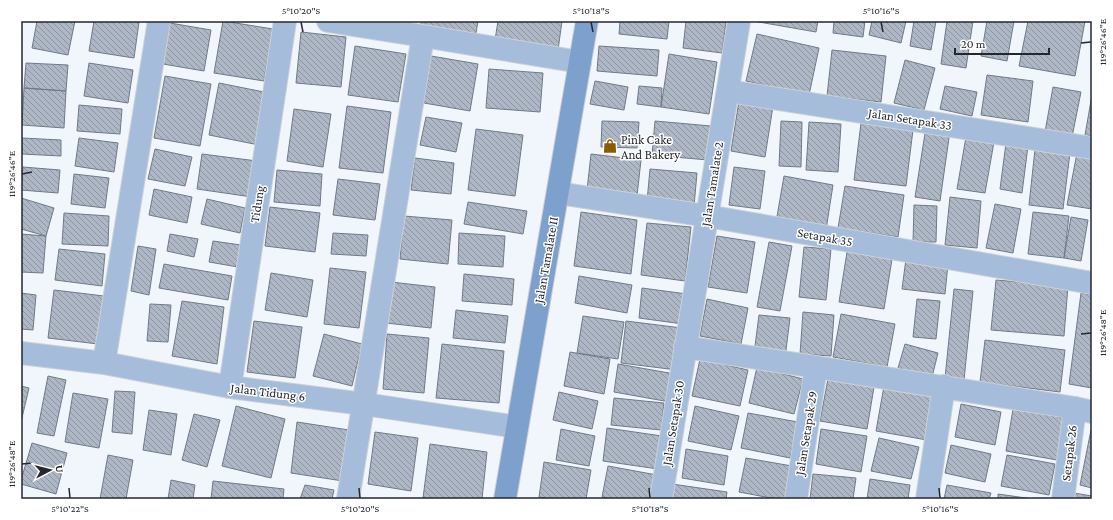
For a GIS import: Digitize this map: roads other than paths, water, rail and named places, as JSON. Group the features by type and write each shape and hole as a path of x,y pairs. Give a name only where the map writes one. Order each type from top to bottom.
{"street":[{"path":"104,363 159,21"},
{"name":"Tidung","path":"230,387 285,21"},
{"path":"328,21 580,62"},
{"name":"Jalan Tamalate II","path":"505,499 587,21"},
{"name":"Jalan Tamalate 2","path":"686,348 739,21"},
{"path":"348,499 423,36"},
{"name":"Jalan Setapak 33","path":"728,90 1092,148"},
{"name":"Setapak 35","path":"558,193 707,216 1092,283"},
{"path":"686,348 816,366 1083,410"},
{"name":"Jalan Setapak 30","path":"661,499 686,348"},
{"name":"Jalan Tidung 6","path":"21,353 104,363 230,387 364,404 517,427"},
{"name":"Jalan Setapak 29","path":"796,499 816,366"},
{"path":"928,499 944,386"},
{"name":"Setapak 26","path":"1063,499 1083,410"}],"place":[{"name":"Pink Cake And Bakery","path":"610,146"}]}
